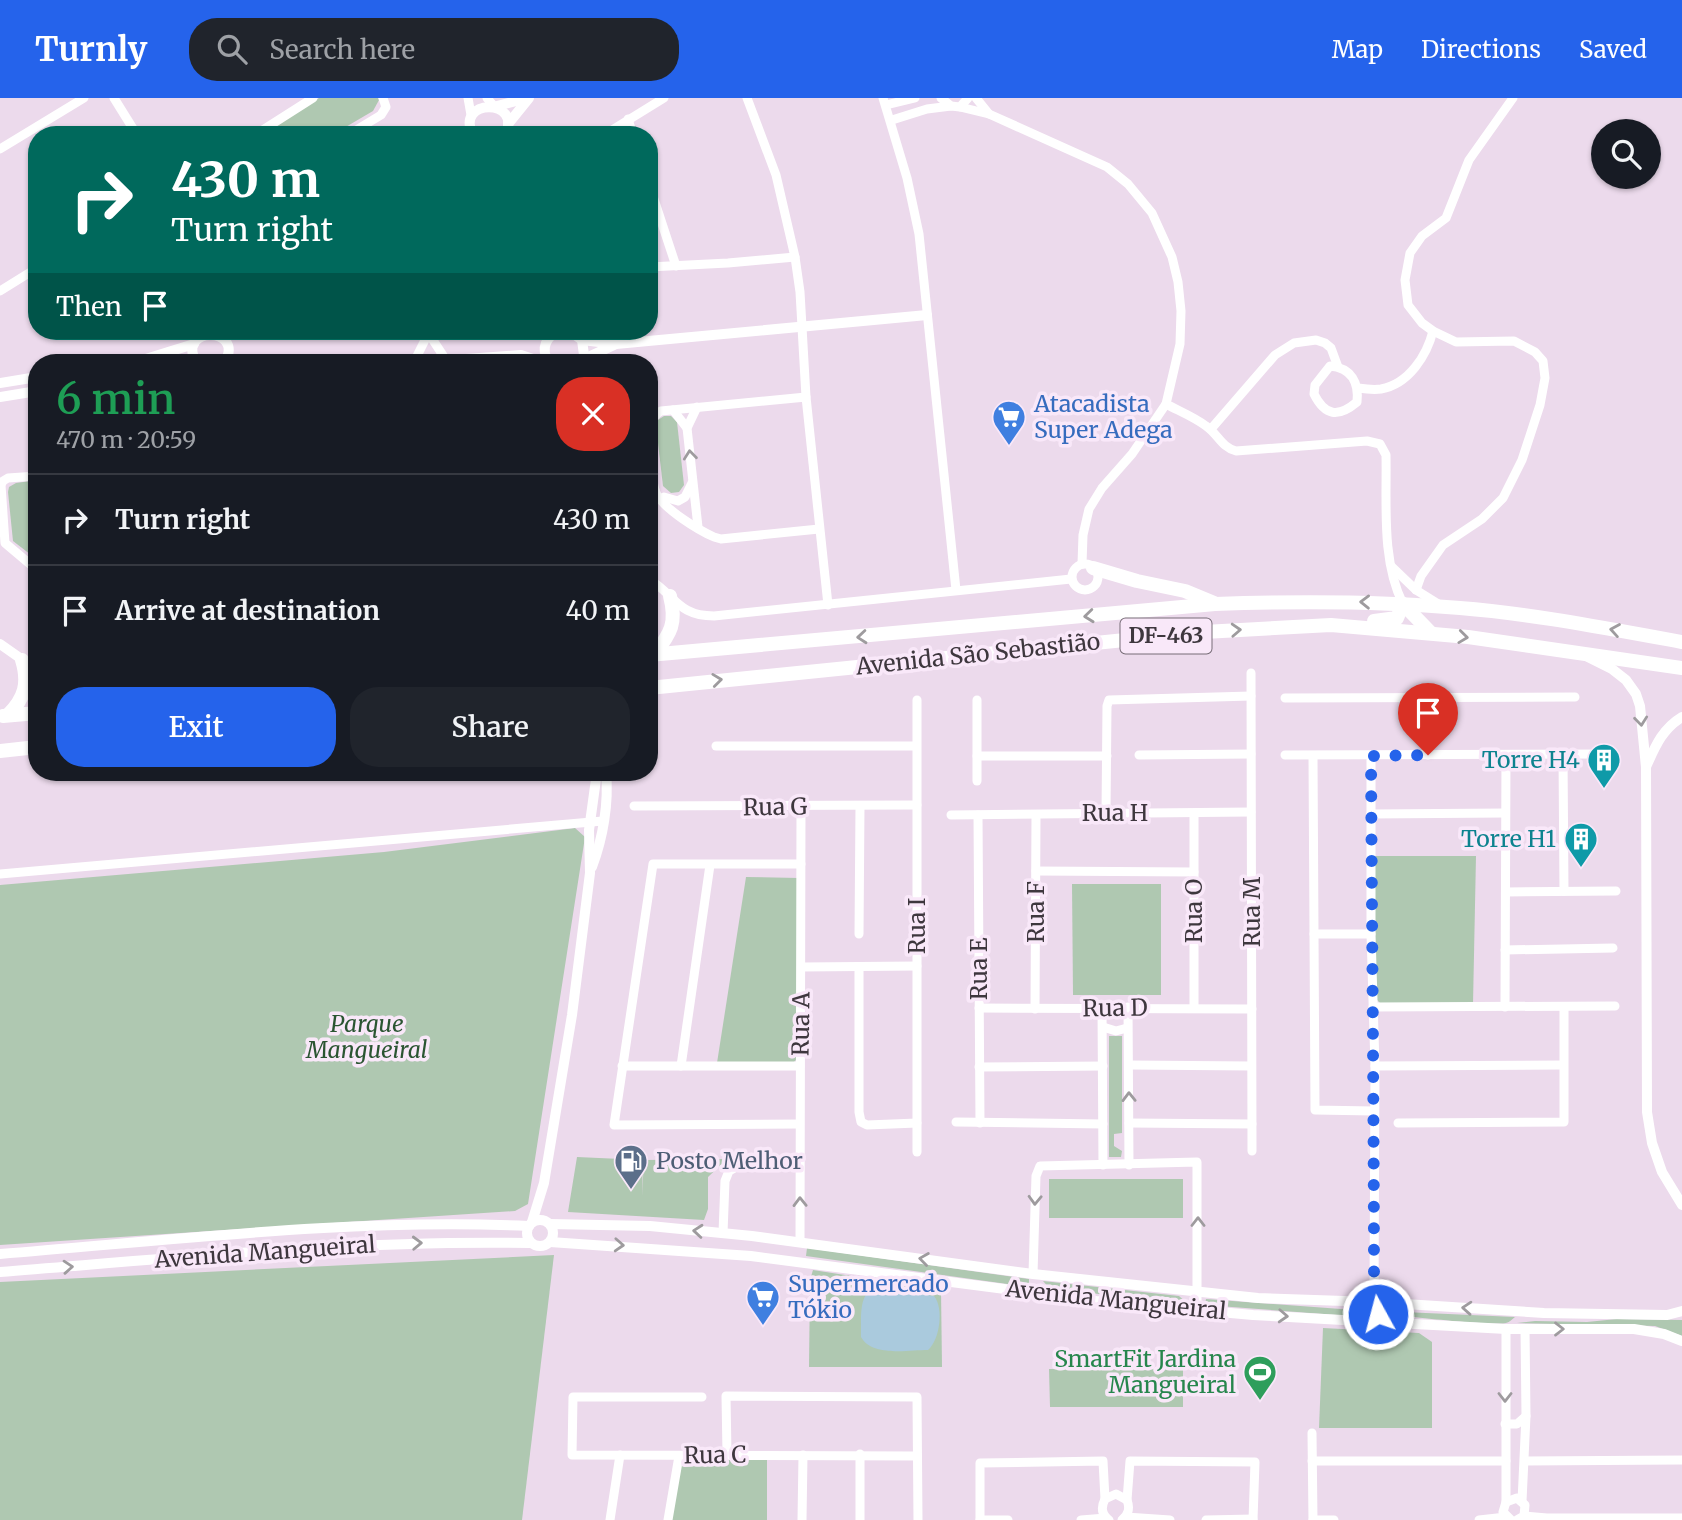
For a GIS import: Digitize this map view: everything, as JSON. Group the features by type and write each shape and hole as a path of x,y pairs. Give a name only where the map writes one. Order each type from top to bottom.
{"main road":[{"path":"1088,566 1137,581 1185,591 1215,604"},
{"path":"658,647 671,629 674,611 670,596"},
{"name":"Avenida São Sebastião","path":"658,654 1215,604 1368,602 1443,607 1576,624 1682,642"},
{"path":"1331,625 1358,621 1389,621 1400,614 1403,604 1432,633"},
{"name":"Avenida São Sebastião","path":"658,687 1204,632 1331,625 1432,633 1682,668"},
{"path":"4,716 20,702 25,690 26,677 22,660"},
{"path":"4,716 28,714"},
{"path":"0,760 6,751 28,748"}],"street":[{"path":"37,126 83,98"},
{"path":"114,98 131,126"},
{"path":"269,126 313,98"},
{"path":"363,126 382,115 386,107 383,98"},
{"path":"468,98 471,126"},
{"path":"466,126 480,106 529,98"},
{"path":"510,126 529,98"},
{"path":"618,126 664,98"},
{"path":"747,98 776,176 795,257 828,605"},
{"path":"885,101 897,104 915,98"},
{"path":"941,98 955,106 989,114 1107,167 1128,184 1152,213 1172,257 1181,311 1180,344 1166,404 1132,454 1102,488 1089,509 1083,535 1088,566 1098,576 1091,589 1076,588 1071,579 1075,568 1088,566"},
{"path":"892,120 927,110 955,106 968,98"},
{"path":"976,98 989,114"},
{"path":"1416,590 1421,576 1443,545 1482,519 1503,498 1521,460 1540,405 1545,377 1543,361 1535,352 1514,341 1456,342 1433,331 1422,323 1408,305 1405,280 1410,253 1422,236 1446,218 1469,160 1513,98"},
{"path":"885,101 907,178 919,234 956,590"},
{"path":"492,103 505,113 506,126"},
{"path":"628,119 630,126"},
{"path":"0,149 28,132"},
{"path":"658,211 676,266"},
{"path":"658,267 795,257"},
{"path":"0,291 28,277"},
{"path":"600,340 616,344 927,315"},
{"path":"1358,388 1380,389 1402,379 1428,350 1433,331"},
{"path":"193,354 197,340"},
{"path":"1211,429 1275,355 1294,343 1316,340 1325,343 1331,348 1338,367"},
{"path":"162,354 194,344"},
{"path":"596,354 616,344"},
{"path":"1330,366 1338,367 1349,372 1358,388 1357,402 1347,411 1335,413 1325,410 1314,394 1315,384 1330,366"},
{"path":"0,383 28,378"},
{"path":"0,397 28,392"},
{"path":"658,413 807,397"},
{"path":"1166,404 1211,429 1228,449 1236,451 1367,441 1380,444 1386,455 1388,548 1395,588 1403,604"},
{"path":"687,428 697,407"},
{"path":"673,410 687,428 698,527"},
{"path":"28,477 8,478 1,485 5,542 28,562"},
{"path":"658,494 671,501 678,501 685,497 693,481"},
{"path":"658,495 672,510 706,534 721,539 819,529"},
{"path":"1392,567 1416,590 1443,607"},
{"path":"658,586 686,611 704,616 1071,579"},
{"path":"0,643 28,664"},
{"path":"1586,656 1620,675 1636,694 1640,706 1646,767 1647,1112 1652,1143 1661,1172 1682,1206"},
{"name":"Rua M","path":"1251,673 1252,1151"},
{"path":"1106,813 1107,702 1112,698 1251,696"},
{"path":"1284,698 1575,697"},
{"path":"1428,755 1429,698"},
{"name":"Rua I","path":"917,700 917,1152"},
{"path":"976,700 977,781"},
{"path":"1646,767 1659,738 1682,717"},
{"path":"716,746 916,746"},
{"path":"1139,755 1251,754"},
{"path":"1285,755 1614,754"},
{"path":"1563,755 1564,891"},
{"path":"977,756 1107,756"},
{"path":"1313,756 1315,1110 1373,1111"},
{"path":"1371,756 1371,934 1375,1066 1374,1302 1385,1323"},
{"path":"1505,1007 1506,756"},
{"path":"544,1183 548,1223 553,1233 550,1241 543,1247 530,1243 526,1234 544,1183 572,1015 590,873 590,821 596,781"},
{"path":"590,873 598,853 607,781"},
{"name":"Rua G","path":"634,806 917,805"},
{"name":"Rua A","path":"800,1241 801,806"},
{"path":"859,934 860,806"},
{"name":"Rua H","path":"951,815 1251,812"},
{"path":"1371,814 1505,813"},
{"name":"Rua O","path":"1194,814 1194,1008"},
{"name":"Rua E","path":"978,815 980,1123"},
{"name":"Rua F","path":"1035,1009 1036,815"},
{"path":"0,874 603,821"},
{"path":"799,1124 614,1125 653,864 801,864"},
{"path":"681,1066 710,865"},
{"path":"1036,871 1194,872"},
{"path":"1506,892 1616,891"},
{"path":"1314,934 1371,934"},
{"path":"1505,950 1613,948"},
{"path":"802,967 917,966"},
{"path":"859,967 861,1122 867,1125 917,1124"},
{"path":"1373,1007 1615,1006"},
{"path":"1128,1007 1129,1165"},
{"path":"1398,1123 1564,1122 1564,1007"},
{"name":"Rua D","path":"979,1008 1252,1009"},
{"path":"1102,1008 1103,1165"},
{"path":"1103,1027 1116,1031 1128,1028"},
{"path":"1129,1065 1251,1066"},
{"path":"1375,1066 1563,1065"},
{"path":"622,1066 800,1066"},
{"path":"979,1067 1103,1066"},
{"path":"956,1122 1102,1124"},
{"path":"1129,1123 1252,1124"},
{"path":"1033,1275 1036,1176 1040,1166 1197,1162 1197,1310"},
{"path":"723,1233 725,1181 729,1171 740,1165 799,1164"},
{"path":"530,1224 548,1223"},
{"name":"Avenida Mangueiral","path":"548,1223 652,1227 800,1241 1033,1275 1258,1297 1544,1313 1667,1315 1682,1311"},
{"name":"Avenida Mangueiral","path":"0,1254 320,1228 530,1224"},
{"path":"650,1247 647,1234 652,1227"},
{"name":"Avenida Mangueiral","path":"550,1241 751,1256 1096,1301 1252,1315 1506,1329 1634,1329 1664,1334 1682,1341"},
{"name":"Avenida Mangueiral","path":"0,1272 334,1246 456,1242 530,1243"},
{"path":"858,1269 866,1262 864,1251"},
{"path":"959,1283 958,1273 965,1265"},
{"path":"1252,1315 1260,1309 1258,1297"},
{"path":"1508,1518 1503,1512 1506,1502 1506,1329 1525,1317 1544,1313"},
{"path":"1522,1501 1526,1416 1525,1329"},
{"path":"727,1454 726,1396 917,1396 918,1520"},
{"name":"Rua C","path":"702,1397 573,1397 572,1455 917,1456"},
{"path":"1505,1424 1517,1424 1526,1416"},
{"path":"1312,1433 1313,1520 1334,1520"},
{"path":"860,1454 860,1520"},
{"path":"610,1520 620,1455"},
{"path":"802,1520 803,1455"},
{"path":"668,1520 679,1456"},
{"path":"1525,1461 1682,1460"},
{"path":"1008,1520 980,1520 980,1463 1103,1461 1105,1499 1102,1506 1107,1519 1081,1520"},
{"path":"1126,1500 1130,1461 1255,1462 1253,1520 1206,1520"},
{"path":"1312,1461 1506,1461"},
{"path":"1105,1499 1116,1494 1126,1500 1129,1505 1124,1518 1170,1520"},
{"path":"1506,1502 1517,1498 1522,1501 1525,1506 1520,1518 1682,1518"},
{"path":"1479,1520 1508,1518"}],"green space":[{"path":"319,98 379,100 373,111 347,126 275,126"},
{"path":"671,416 677,422 684,485 679,492 671,493 663,486 658,420"},
{"path":"28,481 28,553 13,541 8,492 9,487"},
{"name":"Parque Mangueiral","path":"575,828 585,837 528,1204 515,1211 0,1245 0,885 384,852"},
{"path":"1375,856 1476,856 1473,1004 1381,1004 1374,997"},
{"path":"746,877 799,878 798,1058 793,1063 717,1063"},
{"path":"1072,884 1161,884 1161,995 1073,995"},
{"path":"1109,1036 1122,1036 1122,1133 1114,1134 1114,1146 1122,1151 1121,1157 1109,1157"},
{"path":"577,1157 643,1160 642,1196 644,1160 727,1159 708,1177 708,1209 704,1220 568,1212"},
{"path":"1049,1179 1183,1179 1183,1218 1049,1218"},
{"path":"807,1248 1029,1279 1029,1287 806,1256"},
{"path":"554,1255 522,1520 0,1520 0,1282"},
{"path":"813,1270 941,1290 942,1367 809,1367 810,1280"},
{"path":"1043,1281 1179,1296 1187,1303 1050,1289"},
{"path":"1206,1299 1368,1311 1377,1318 1205,1305"},
{"path":"1381,1311 1515,1317 1506,1323 1483,1323 1422,1318"},
{"path":"1617,1319 1682,1320 1682,1336 1655,1326 1517,1323 1587,1322"},
{"path":"1323,1328 1419,1333 1432,1342 1432,1428 1319,1428"},
{"path":"1049,1369 1183,1369 1183,1407 1050,1407"},
{"path":"685,1458 767,1458 767,1520 671,1520 680,1462"}],"water":[{"path":"875,1287 934,1296 940,1316 938,1332 928,1350 882,1350 866,1343 861,1337 863,1302 869,1291"}],"place":[{"name":"Atacadista Super Adega","path":"1009,447"},
{"name":"Torre H4","path":"1604,790"},
{"name":"Torre H1","path":"1581,869"},
{"name":"Posto Melhor","path":"631,1191"},
{"name":"Supermercado Tókio","path":"763,1327"},
{"name":"SmartFit Jardina Mangueiral","path":"1260,1402"}],"route":[{"path":"1378,1314 1374,1302 1375,1066 1371,934 1371,756 1428,755"}]}
